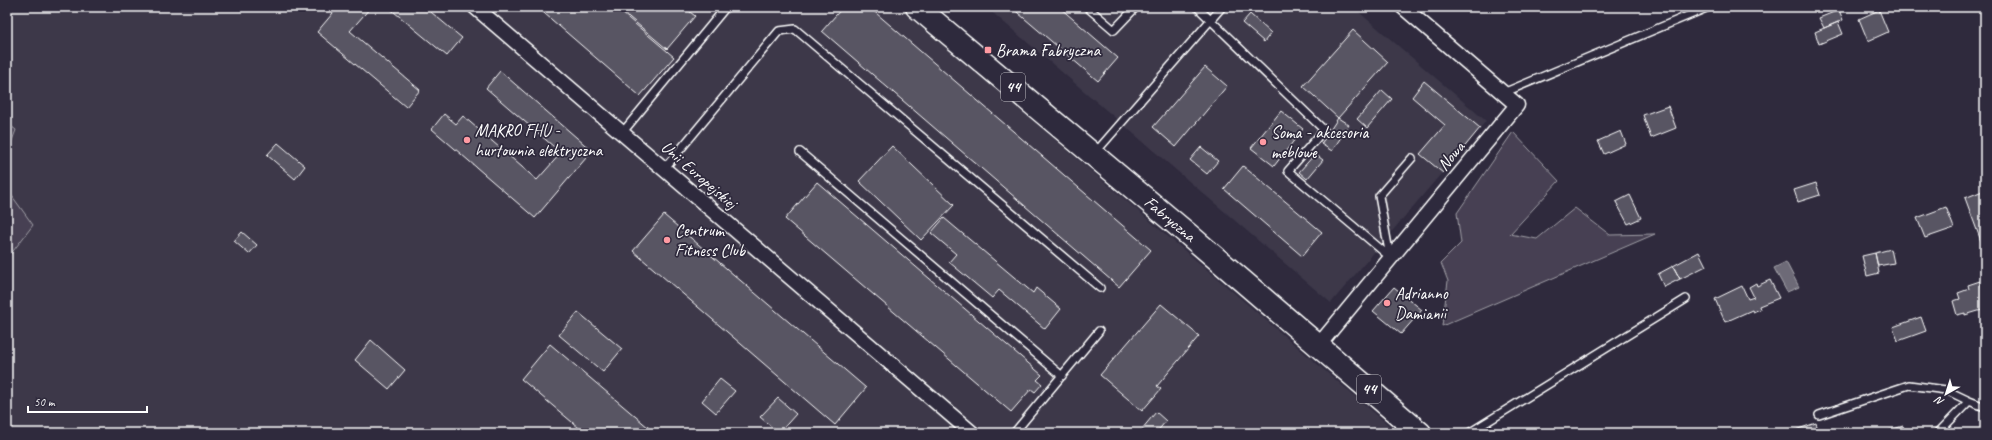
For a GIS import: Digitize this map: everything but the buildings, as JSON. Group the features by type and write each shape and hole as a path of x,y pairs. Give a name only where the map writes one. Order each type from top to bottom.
{"main road":[{"name":"Fabryczna","path":"922,8 1420,433"}],"street":[{"name":"Unii Europejskiej","path":"475,7 972,433"},
{"name":"Nowa","path":"1318,346 1516,105 1403,7"}],"lane":[{"path":"622,133 726,7"},
{"path":"1087,7 1114,30 1136,7"},
{"path":"1197,7 1324,130 1288,171 1390,257"},
{"path":"1094,155 1210,19 1222,7"},
{"path":"1503,93 1709,7"},
{"path":"664,169 779,31 795,29 1100,288"},
{"path":"800,152 1062,376"},
{"path":"1390,257 1379,196 1412,158"},
{"path":"1469,433 1686,299"},
{"path":"1014,433 1099,331"},
{"path":"1819,415 1909,385 1946,390 1985,407"},
{"path":"1938,433 1969,401"}],"shaded area":[{"path":"7,7 900,7 1398,433 7,433"},
{"path":"986,7 1353,7 1486,121 1331,303"},
{"path":"7,123 16,130 7,154"},
{"path":"1513,132 1559,181 1510,234 1537,239 1575,208 1610,235 1655,234 1442,326 1448,281 1441,263 1461,243 1457,213"},
{"path":"7,189 33,225 7,259"},
{"path":"1786,262 1799,287 1787,292 1774,268"}],"place":[{"name":"Brama Fabryczna","path":"988,50"},
{"name":"MAKRO FHU - hurtownia elektryczna","path":"467,140"},
{"name":"Soma - akcesoria meblowe","path":"1263,142"},
{"name":"Centrum Fitness Club","path":"667,240"},
{"name":"Adrianno Damianii","path":"1387,303"}]}
